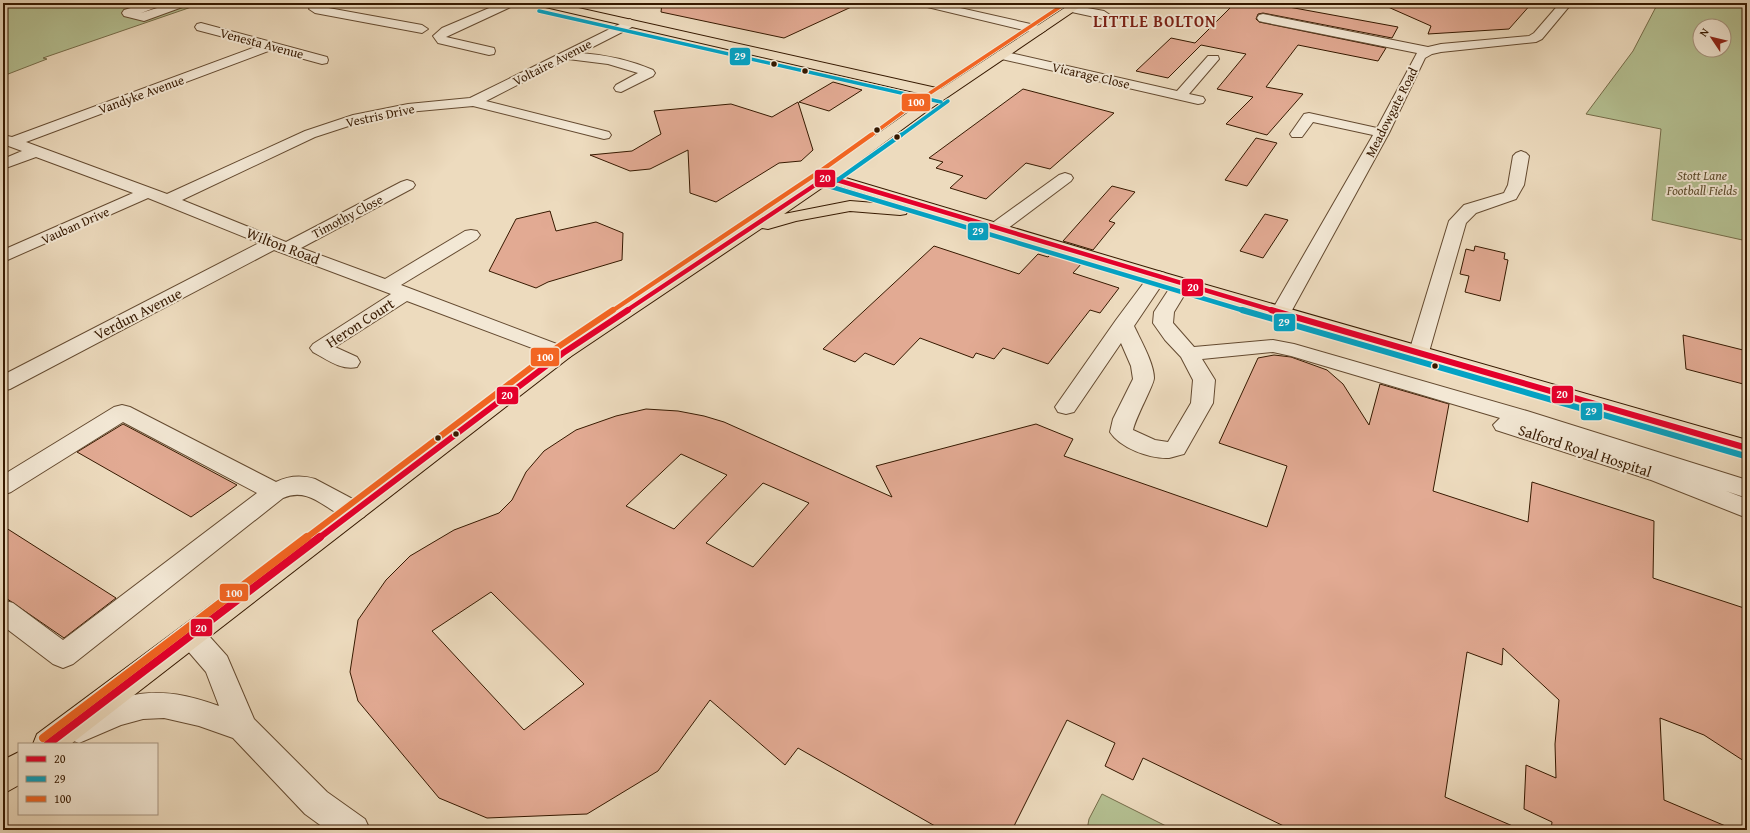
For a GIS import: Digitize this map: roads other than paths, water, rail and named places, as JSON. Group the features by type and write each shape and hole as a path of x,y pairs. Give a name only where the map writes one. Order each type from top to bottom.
{"main road":[{"path":"541,3 872,76 943,94"},
{"path":"50,742 563,354 827,177 978,70 1076,6"},
{"path":"872,76 930,81 947,79 978,70"},
{"path":"827,177 1158,277 1747,448"},
{"path":"746,231 793,216 850,206 960,217"},
{"path":"3,779 18,767"}],"street":[{"path":"158,3 128,13 144,17 184,3"},
{"path":"320,3 315,9 422,29"},
{"path":"489,51 442,40 439,36 446,31 511,3"},
{"path":"923,3 1040,30"},
{"name":"Meadowgate Road","path":"1281,312 1382,133 1420,56 1428,50 1532,40 1538,36 1566,3"},
{"path":"1076,6 1104,16"},
{"path":"1263,18 1428,50"},
{"name":"Voltaire Avenue","path":"473,102 630,23"},
{"name":"Venesta Avenue","path":"201,27 322,60"},
{"name":"Vandyke Avenue","path":"7,141 270,46"},
{"path":"566,55 605,58 629,64 648,73 621,88"},
{"name":"Vicarage Close","path":"1002,55 1198,100"},
{"path":"1180,96 1213,59"},
{"name":"Vestris Drive","path":"168,200 310,134 358,118 408,108 473,102 604,135"},
{"path":"1297,134 1309,117 1382,133"},
{"name":"Wilton Road","path":"7,141 168,200 280,246 563,354"},
{"path":"3,164 34,152"},
{"path":"1419,352 1458,221 1470,209 1510,196 1516,185 1521,156"},
{"path":"997,228 1065,178"},
{"name":"Timothy Close","path":"280,246 406,185"},
{"name":"Vauban Drive","path":"3,258 146,193"},
{"path":"387,286 471,235"},
{"name":"Verdun Avenue","path":"3,384 280,246"},
{"path":"1066,407 1123,324 1158,277"},
{"path":"1123,324 1141,366 1144,378 1124,419 1121,432 1126,437 1160,450 1171,451 1176,448 1202,403 1204,380 1189,354 1172,336 1163,323 1164,312 1182,284"},
{"name":"Heron Court","path":"350,362 320,348 406,293"},
{"path":"1189,354 1273,346 1294,350 1519,416"},
{"path":"3,486 122,412 275,492"},
{"name":"Salford Royal Hospital","path":"1747,489 1519,416 1504,425 1659,474 1747,509"},
{"path":"3,611 63,656 275,492 288,486 307,485 355,510"},
{"path":"191,635 217,665 243,728 316,803 354,830"},
{"path":"50,742 123,710 153,705 183,709 243,728"}],"district":[{"name":"LITTLE BOLTON","path":"1155,21"}],"park label":[{"name":"Stott Lane Football Fields","path":"1702,182"}]}
